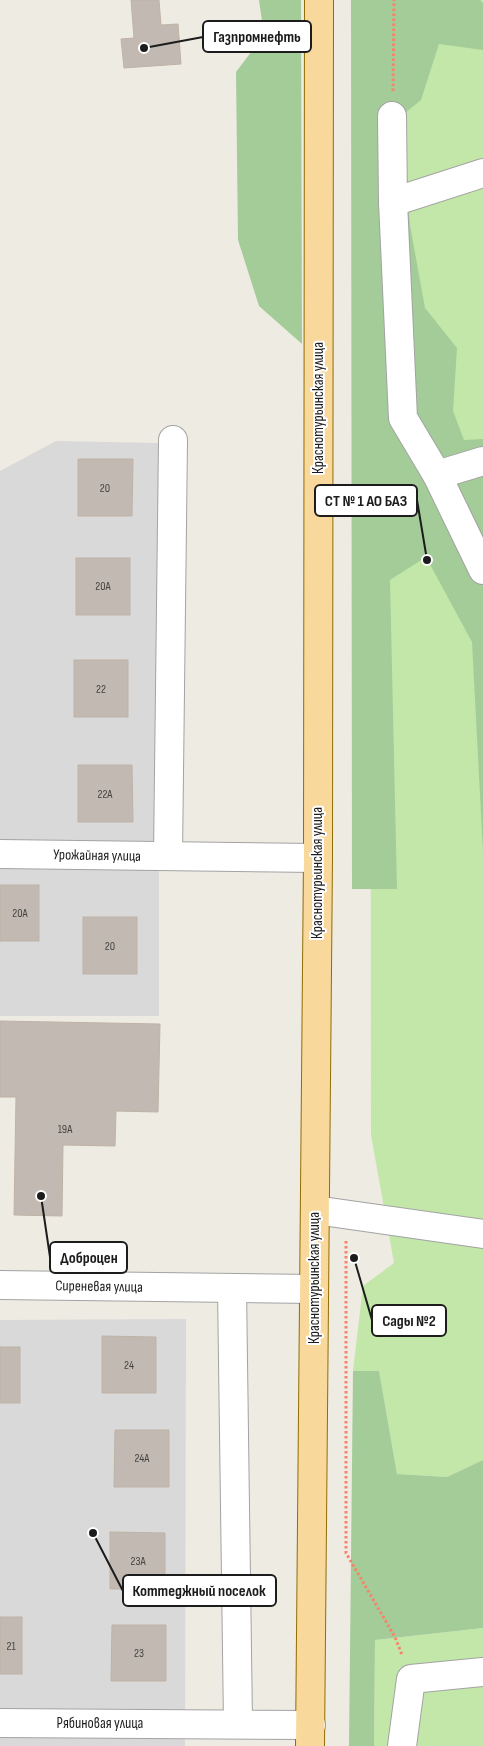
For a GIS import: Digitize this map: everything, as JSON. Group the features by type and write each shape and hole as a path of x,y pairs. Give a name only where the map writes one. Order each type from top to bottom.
{"main road":[{"name":"Краснотурьинская улица","path":"311,1736 318,858 319,0"}],"street":[{"path":"392,116 393,202 404,418 437,475 483,570"},
{"path":"393,202 483,173"},
{"path":"173,440 180,856"},
{"path":"437,475 483,462"},
{"name":"Урожайная улица","path":"0,854 318,858"},
{"path":"315,1210 483,1234"},
{"name":"Сиреневая улица","path":"0,1285 314,1290"},
{"path":"232,1288 238,1724"},
{"path":"402,1746 411,1679 483,1672"},
{"name":"Рябиновая улица","path":"0,1723 199,1735 238,1724 311,1736"}],"path":[{"path":"392,116 394,0"},
{"path":"346,1214 346,1553 395,1638 411,1679"}],"shaded area":[{"path":"56,441 159,443 159,1016 0,1016 0,471"},
{"path":"186,1319 185,1746 0,1746 0,1320"}],"green space":[{"path":"259,0 301,0 302,344 259,306 238,240 236,72 264,35"},
{"path":"351,0 480,0 483,3 483,50 439,44 421,100 400,117 410,225 425,308 457,348 453,411 464,440 483,439 483,852 472,642 426,557 390,580 397,889 352,889"},
{"path":"370,0 483,0 483,1460 447,1477 397,1474 379,1372 353,1371 363,1286 394,1263 371,1135"},
{"path":"353,1371 379,1371 397,1474 447,1477 483,1460 483,1628 375,1640 374,1746 349,1746"},
{"path":"483,1628 483,1746 374,1746 375,1640"}],"building":[{"path":"131,0 159,0 161,25 178,24 181,64 124,68 121,39 134,38"},
{"path":"78,459 133,459 132,516 78,516"},
{"path":"76,558 130,558 130,615 76,615"},
{"path":"74,660 128,660 128,717 74,717"},
{"path":"78,765 132,765 133,822 78,822"},
{"path":"0,885 39,885 39,941 0,941"},
{"path":"83,917 137,917 137,974 83,974"},
{"path":"0,1021 160,1024 158,1112 116,1111 115,1146 63,1145 62,1216 14,1215 16,1097 0,1097"},
{"path":"102,1336 156,1337 156,1393 102,1393"},
{"path":"0,1347 20,1347 20,1403 0,1403"},
{"path":"115,1430 169,1430 169,1487 114,1487"},
{"path":"110,1532 165,1533 165,1589 110,1589"},
{"path":"0,1617 22,1617 22,1674 0,1674"},
{"path":"112,1625 166,1625 166,1681 111,1681"}],"place":[{"name":"Газпромнефть","path":"144,48"},
{"name":"СТ № 1 АО БАЗ","path":"427,560"},
{"name":"Доброцен","path":"41,1196"},
{"name":"Сады №2","path":"354,1258"},
{"name":"Коттеджный поселок","path":"93,1533"}]}
